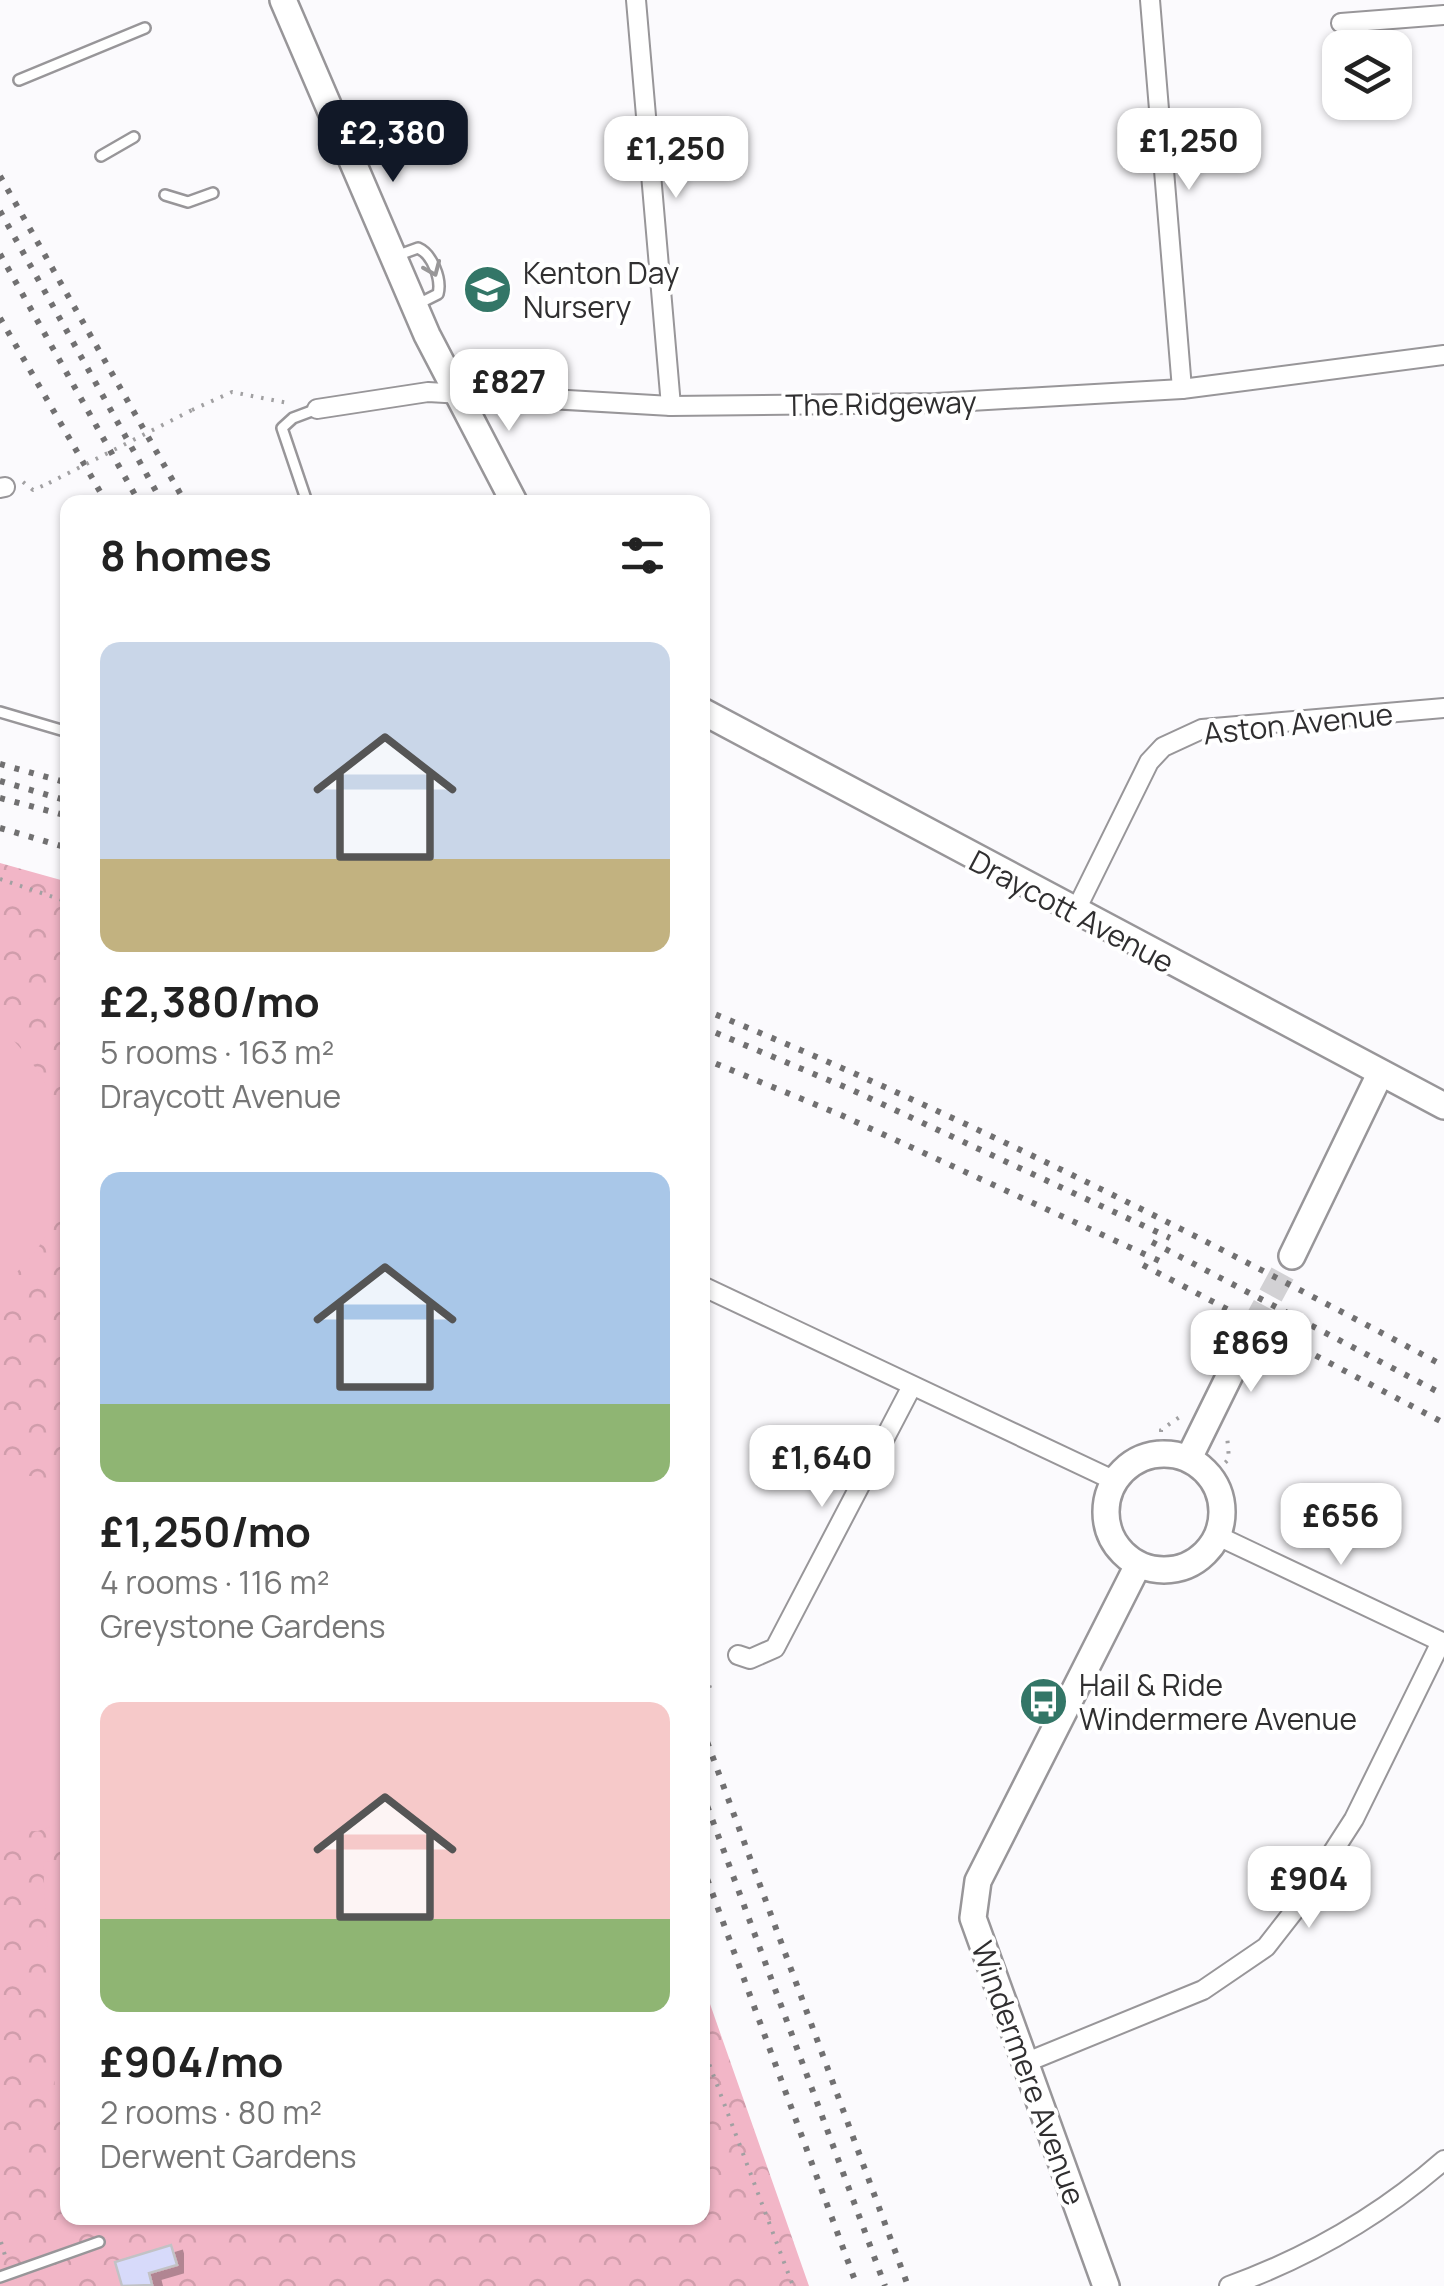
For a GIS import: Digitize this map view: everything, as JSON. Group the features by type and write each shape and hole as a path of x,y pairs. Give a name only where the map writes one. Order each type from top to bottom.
{"street":[{"path":"283,0 454,392 510,495"},
{"path":"636,0 672,406"},
{"path":"1150,0 1182,389"},
{"path":"1342,23 1444,15"},
{"name":"The Ridgeway","path":"317,409 454,392 672,406 936,404 1182,389 1444,355"},
{"name":"Aston Avenue","path":"1074,912 1149,762 1163,746 1202,730 1444,708"},
{"name":"Draycott Avenue","path":"710,715 1444,1106"},
{"path":"1292,1256 1380,1074"},
{"path":"710,1290 1114,1480"},
{"path":"1189,1458 1253,1328"},
{"path":"738,1656 750,1659 776,1648 912,1386"},
{"path":"1162,1453 1189,1458 1218,1487 1222,1507 1218,1536 1190,1565 1170,1570 1138,1565 1110,1536 1105,1516 1114,1480 1142,1457 1162,1453"},
{"path":"1027,2062 1203,1990 1266,1947 1354,1820 1442,1642 1218,1536"},
{"name":"Windermere Avenue","path":"1106,2286 973,1918 978,1881 1138,1565"},
{"path":"1228,2286 1290,2263 1355,2226 1444,2160"}],"lane":[{"path":"19,80 146,28"},
{"path":"101,156 134,137"},
{"path":"165,196 188,202 212,193"},
{"path":"305,495 282,428 292,418 317,409"},
{"path":"0,712 60,730"},
{"path":"0,2276 99,2242"}],"path":[{"path":"49,483 232,392 317,409"},
{"path":"0,880 60,899"},
{"path":"710,2067 793,2286"}],"green space":[{"path":"0,863 60,880 60,2225 710,2225 710,2004 809,2286 0,2286"},
{"path":"0,1027 28,1057 49,1090 60,1121 60,1201 51,1226 30,1258 0,1287"},
{"path":"0,1476 35,1476 60,1482 60,1823 38,1831 0,1832"},
{"path":"60,1861 60,2111 56,2111 43,1862"}],"building":[{"path":"171,2245 177,2265 149,2273 152,2285 122,2286 115,2262"}],"tunnel":[{"path":"1253,1328 1292,1256"}],"railway":[{"path":"0,176 181,495"},
{"path":"0,211 158,495"},
{"path":"0,254 135,495"},
{"path":"0,318 102,495"},
{"path":"0,764 60,781"},
{"path":"0,781 60,799"},
{"path":"0,798 60,814"},
{"path":"0,828 60,846"},
{"path":"710,1012 985,1133 1262,1270 1444,1366"},
{"path":"710,1030 852,1090 1170,1238"},
{"path":"710,1061 841,1115 1164,1263"},
{"path":"1152,1242 1444,1395"},
{"path":"1143,1265 1444,1423"},
{"path":"710,1750 908,2286"},
{"path":"710,1814 885,2286"},
{"path":"710,1887 857,2286"}],"place":[{"name":"Kenton Day Nursery","path":"488,289"},
{"name":"Hail & Ride Windermere Avenue","path":"1044,1701"}]}
